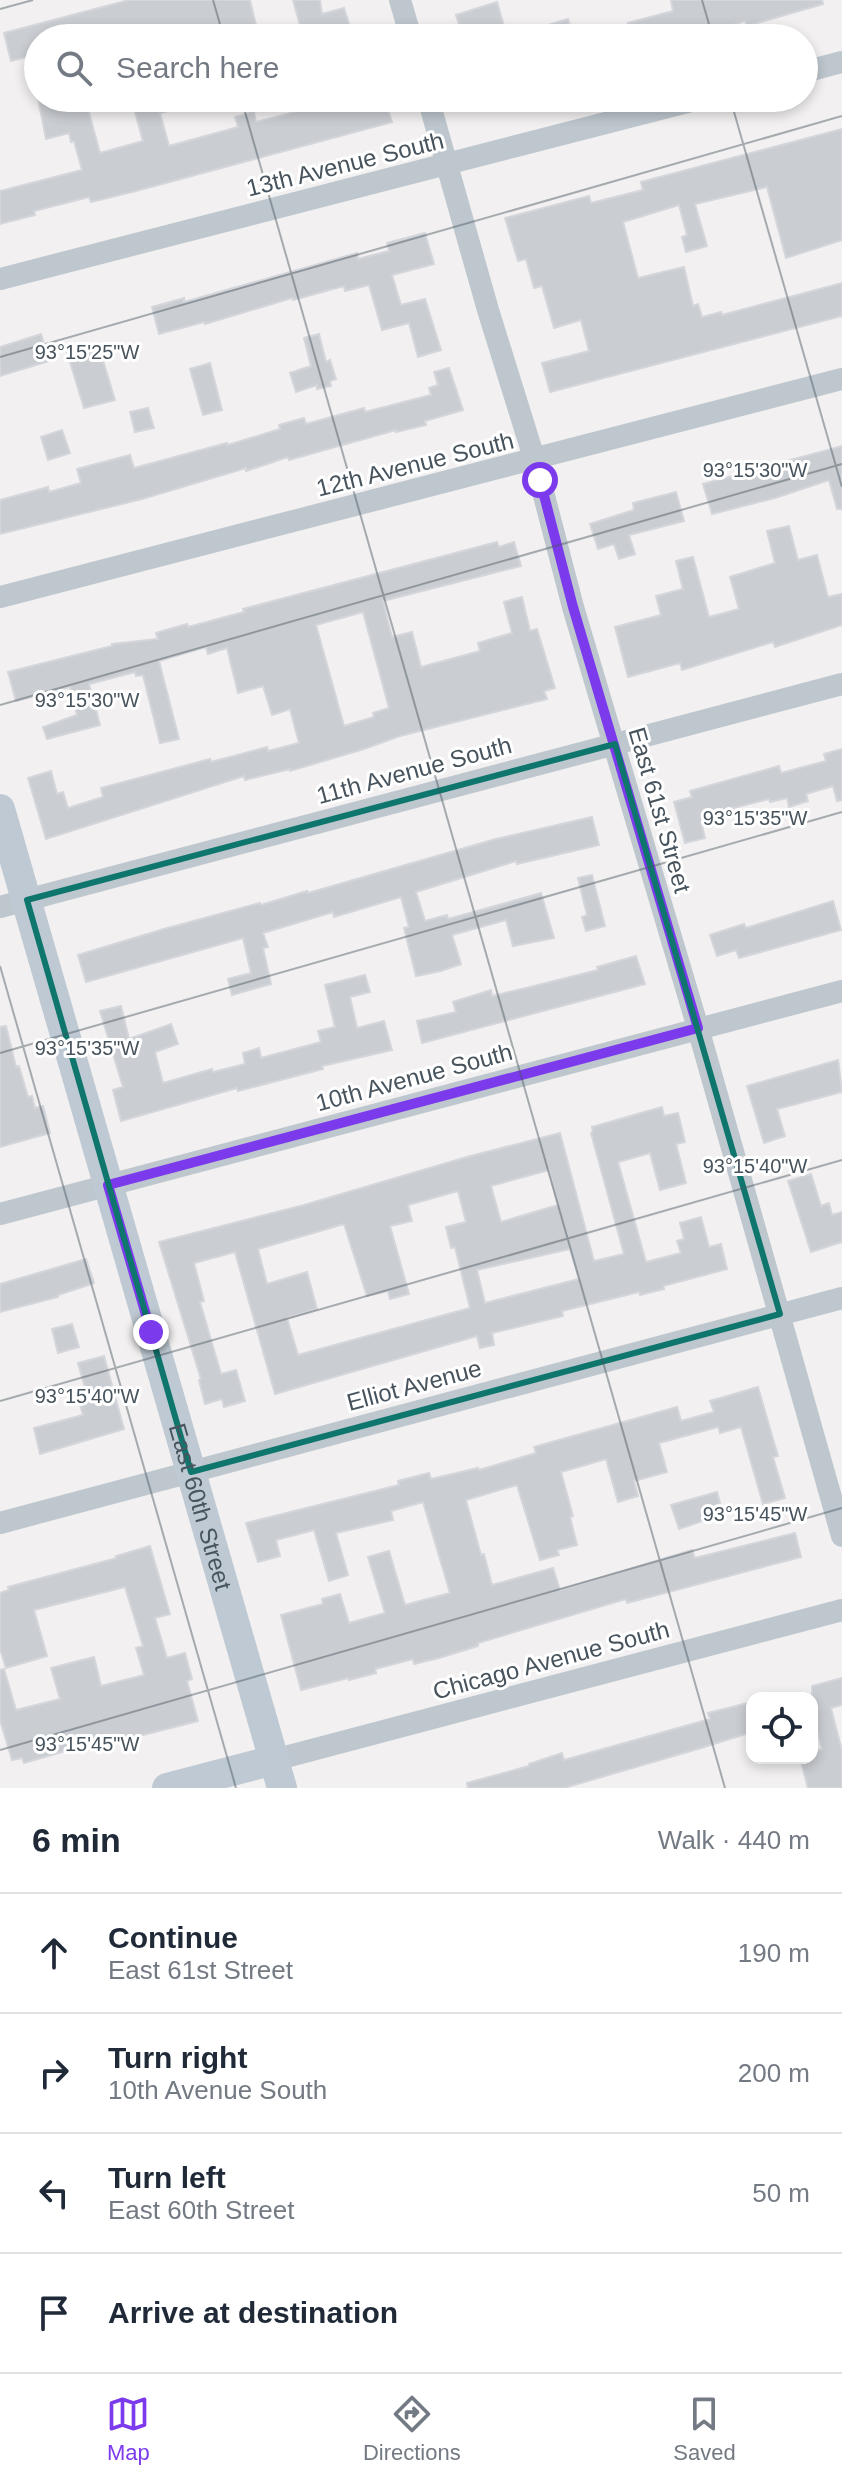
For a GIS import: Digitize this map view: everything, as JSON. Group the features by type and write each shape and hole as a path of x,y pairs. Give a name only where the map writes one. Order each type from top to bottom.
{"street":[{"path":"400,0 407,24"},
{"path":"818,68 842,62"},
{"name":"East 61st Street","path":"432,112 842,1536"},
{"name":"13th Avenue South","path":"0,279 650,112"},
{"name":"12th Avenue South","path":"0,597 535,461 842,379"},
{"name":"11th Avenue South","path":"13,904 842,684"},
{"name":"East 60th Street","path":"0,809 13,904 108,1185 278,1774"},
{"name":"10th Avenue South","path":"0,1214 842,991"},
{"name":"Elliot Avenue","path":"0,1523 842,1298"},
{"name":"Chicago Avenue South","path":"278,1774 842,1610"},
{"path":"167,1788 278,1774"}],"highlighted area":[{"path":"615,744 780,1314 191,1472 27,900"}],"building":[{"path":"129,0 250,0 256,24 38,24"},
{"path":"293,0 320,0 322,14 344,8 349,24 300,24"},
{"path":"671,0 822,0 823,4 754,24 746,24 745,21 736,24 628,24 673,11"},
{"path":"497,2 503,24 459,24 456,15"},
{"path":"568,19 570,24 551,24"},
{"path":"24,28 24,58 11,61 4,33"},
{"path":"41,112 89,112 100,153 143,141 135,112 164,112 160,113 169,146 238,127 235,117 254,112 256,122 295,112 389,112 392,122 136,191 91,202 89,197 34,211 35,215 0,224 0,191 82,170 69,133 46,139"},
{"path":"842,129 842,240 786,258 767,187 695,204 707,246 686,252 682,237 687,235 679,205 623,222 638,278 684,267 693,306 698,304 702,317 721,312 722,315 842,283 842,316 550,392 542,363 589,351 581,320 554,328 542,286 534,288 526,259 518,261 505,218 589,196 591,203 643,190 641,182"},
{"path":"425,233 434,264 392,275 401,305 425,299 441,350 418,357 409,323 382,330 369,285 345,291 344,286 292,298 159,334 152,307 184,298 184,302 357,253 358,259 389,251 387,243"},
{"path":"41,334 49,361 0,376 0,347"},
{"path":"319,334 326,362 330,360 336,379 330,381 331,386 317,389 317,385 296,392 290,373 311,366 304,338"},
{"path":"91,345 95,356 101,354 115,400 84,408 67,352"},
{"path":"210,363 222,410 203,415 190,369"},
{"path":"449,368 463,410 425,421 426,425 396,430 289,460 288,457 142,499 0,534 0,500 48,487 49,492 81,483 77,469 130,455 134,468 228,445 304,418 306,424 364,408 365,412 431,395 429,388 438,385 434,372"},
{"path":"148,408 154,428 135,432 130,412"},
{"path":"62,430 70,453 48,460 41,437"},
{"path":"842,446 842,509 837,509 829,480 712,514 703,484"},
{"path":"676,492 684,521 629,535 635,554 619,559 614,544 598,549 590,524 634,510 633,503"},
{"path":"789,526 798,560 817,555 828,597 842,594 842,625 775,647 773,642 682,670 680,663 628,677 615,627 661,615 656,596 683,589 676,561 693,557 709,617 739,609 730,577 775,563 767,531"},
{"path":"497,542 499,547 514,542 521,566 383,601 392,637 412,632 421,667 480,651 478,643 512,633 504,602 522,597 530,631 537,629 555,688 544,691 547,699 400,736 290,771 245,780 244,776 46,839 28,778 51,771 57,794 63,792 68,808 103,797 101,788 210,759 211,762 267,747 268,751 299,743 290,709 272,715 263,686 238,693 227,648 208,654 206,647 159,661 179,739 160,743 143,675 136,676 135,672 89,684 100,725 47,739 43,727 77,715 70,687 16,701 8,672 112,644 158,639 156,633 244,612 243,609","holes":["363,612 389,708 373,713 374,717 344,726 316,625"]},
{"path":"842,749 842,800 837,801 833,786 806,794 808,801 789,807 787,798 770,802 769,799 714,813 716,818 701,822 705,838 685,843 674,802 692,797 690,791 779,766 781,773 826,761 824,754"},
{"path":"592,817 599,845 517,864 516,861 416,892 425,921 447,915 448,919 541,893 554,938 513,946 506,920 452,935 461,964 416,976 404,928 409,927 401,897 334,917 333,912 263,933 268,947 263,948 271,984 232,995 228,979 251,973 243,938 86,982 78,955 496,839"},
{"path":"592,875 605,926 586,931 582,917 587,915 578,878"},
{"path":"833,901 841,930 739,958 736,950 717,956 710,935 744,924 746,928"},
{"path":"636,956 645,984 422,1043 417,1021 456,1012 453,1002 491,990 492,996 598,970 597,967"},
{"path":"365,975 370,992 350,997 357,1028 384,1021 392,1050 322,1066 323,1069 238,1091 237,1088 121,1121 113,1090 123,1087 100,1011 121,1006 129,1039 171,1024 178,1044 155,1052 163,1083 212,1069 213,1072 245,1064 243,1053 259,1048 261,1058 321,1042 318,1031 335,1027 325,985"},
{"path":"6,1026 16,1067 19,1066 28,1097 32,1096 35,1108 43,1106 50,1133 0,1147 0,1027"},
{"path":"838,1060 842,1092 777,1109 785,1136 764,1143 747,1086"},
{"path":"662,1107 664,1116 678,1113 685,1142 676,1144 686,1183 660,1190 650,1153 618,1162 646,1262 681,1253 677,1241 684,1239 680,1223 701,1217 709,1247 721,1244 727,1269 663,1286 664,1289 562,1311 563,1316 492,1333 494,1345 480,1348 477,1336 275,1394 235,1252 194,1263 204,1301 200,1302 221,1374 236,1370 245,1401 224,1407 222,1399 205,1404 201,1379 159,1242 560,1133 594,1261 624,1254 591,1133 592,1127","holes":["549,1170 558,1205 501,1222 491,1186","458,1191 466,1222 446,1227 451,1248 455,1247 470,1308 298,1355 287,1318 317,1309 307,1272 267,1284 258,1249 344,1224 367,1296 388,1291 390,1299 409,1294 390,1226 412,1221 408,1205","570,1249 579,1279 485,1303 477,1270"]},
{"path":"811,1174 821,1206 829,1203 832,1215 842,1212 842,1242 811,1252 788,1181"},
{"path":"86,1259 94,1283 58,1297 0,1312 0,1284"},
{"path":"72,1324 79,1347 58,1353 52,1329"},
{"path":"104,1356 124,1429 40,1454 34,1428 83,1415 77,1394 86,1391 78,1363"},
{"path":"758,1387 778,1456 773,1457 785,1498 763,1504 741,1427 720,1433 718,1427 659,1443 667,1472 634,1481 638,1496 618,1502 606,1459 561,1472 577,1545 557,1550 559,1555 540,1560 517,1485 466,1500 492,1585 553,1568 560,1590 692,1550 695,1558 795,1533 801,1557 627,1603 626,1599 478,1643 478,1646 439,1658 414,1664 413,1659 375,1669 376,1673 301,1690 281,1615 323,1604 322,1599 340,1594 349,1623 385,1613 368,1557 389,1551 405,1605 450,1593 423,1502 391,1511 393,1520 336,1533 348,1575 329,1581 314,1530 276,1540 280,1556 258,1562 246,1523 399,1485 398,1481 429,1473 431,1479 479,1470 536,1453 534,1447 677,1407 681,1421 714,1412 710,1401"},
{"path":"717,1492 723,1514 679,1529 671,1505"},
{"path":"150,1546 170,1614 155,1618 167,1658 185,1653 192,1679 187,1681 198,1721 108,1744 107,1739 24,1763 22,1758 12,1760 0,1720 0,1670 4,1669 16,1710 60,1699 51,1668 94,1657 101,1686 144,1675 136,1648 143,1646 125,1587 34,1610 47,1656 6,1668 0,1649 0,1593 9,1590 8,1587"},
{"path":"842,1678 842,1705 831,1708 842,1751 842,1788 808,1788 802,1764 818,1764 818,1750 822,1749 818,1733 818,1692 812,1692 812,1686"},
{"path":"746,1704 746,1734 564,1788 468,1788 467,1783 529,1766 562,1753 564,1760 710,1719 708,1713"}],"route":[{"path":"151,1332 108,1185 698,1028 573,607 540,480"}]}
